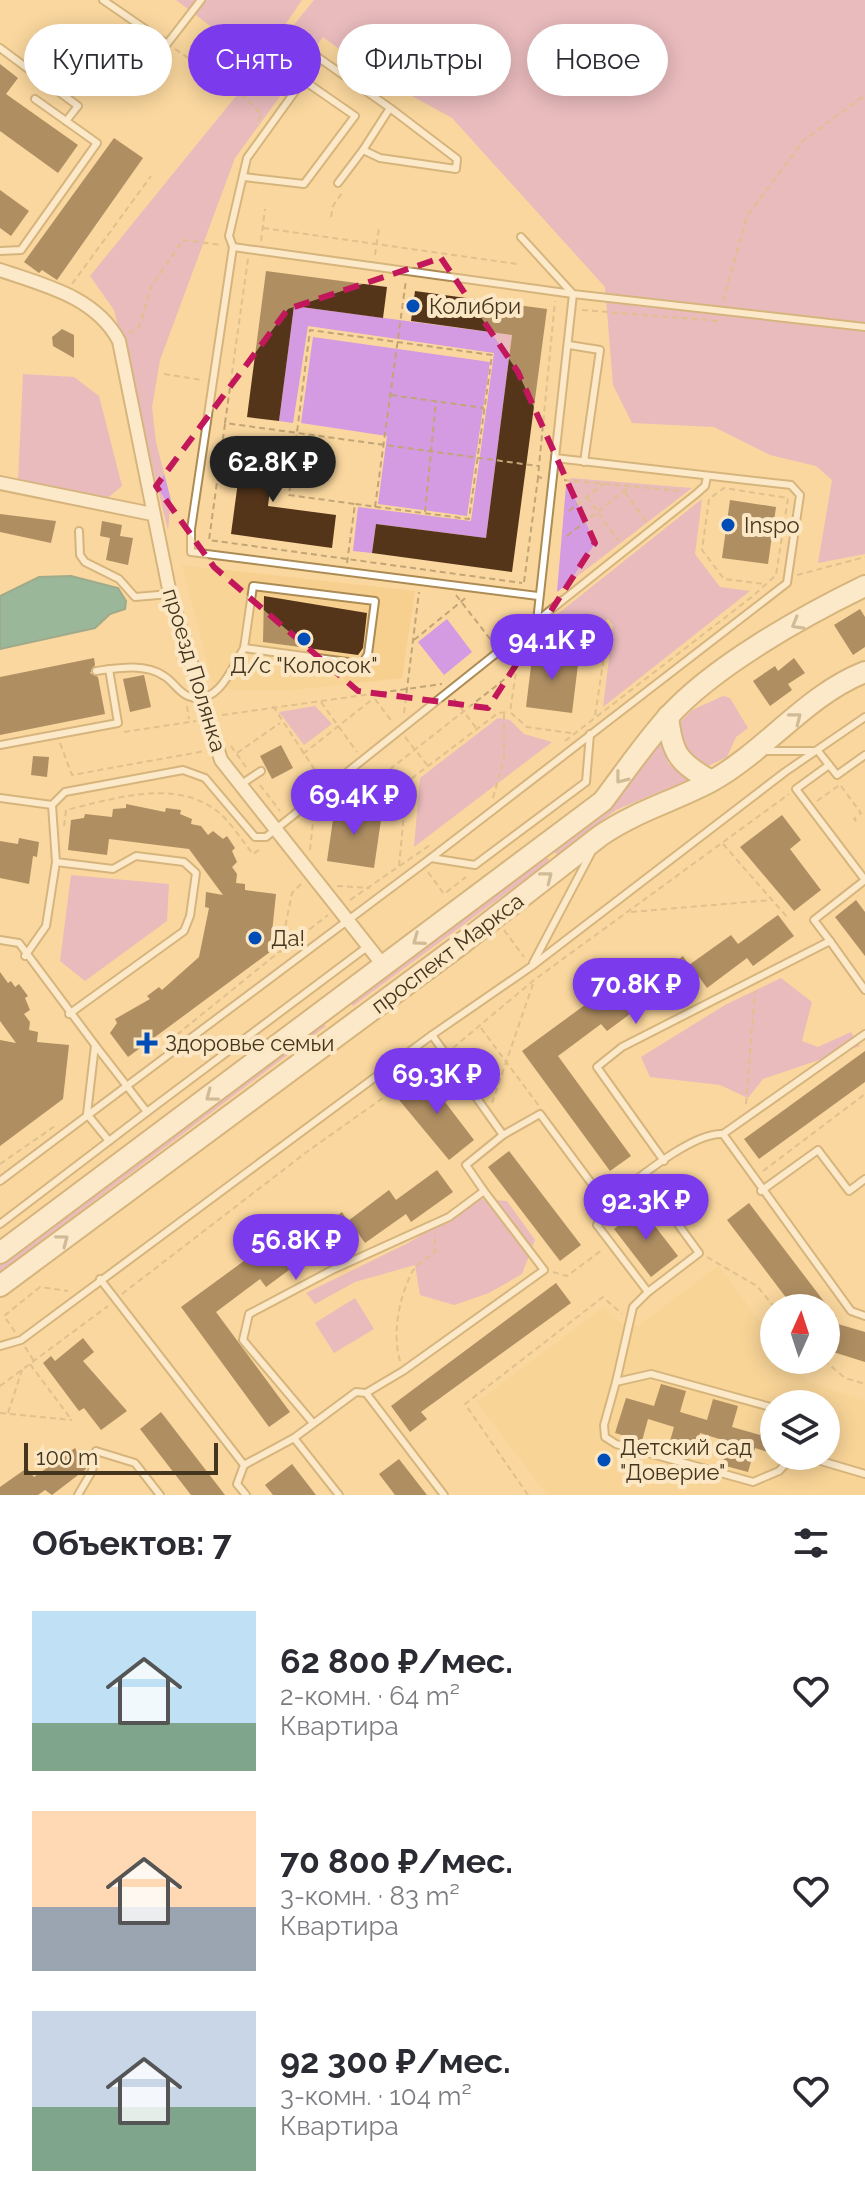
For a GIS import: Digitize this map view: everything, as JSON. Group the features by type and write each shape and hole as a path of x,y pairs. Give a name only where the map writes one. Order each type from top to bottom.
{"main road":[{"name":"проспект Маркса","path":"0,1253 603,801 668,716 762,644 865,586"},
{"name":"проспект Маркса","path":"0,1286 619,822 711,781 798,715 865,672"},
{"path":"668,716 672,747 686,767 711,781"},
{"path":"328,1006 346,1028"},
{"path":"111,1171 126,1192"}],"street":[{"name":"проезд Полянка","path":"0,270 84,303 108,321 119,341 170,594 221,760 271,829 383,965"},
{"path":"0,483 152,514"}],"lane":[{"path":"103,0 138,24"},
{"path":"172,38 201,0"},
{"path":"0,48 78,106 66,121"},
{"path":"321,59 457,159 456,169 380,158 363,150"},
{"path":"244,177 304,184 355,116 321,92"},
{"path":"292,96 247,158 244,177 233,205 229,236 233,247 191,529 191,552 538,596"},
{"path":"0,251 21,250 97,143 35,99"},
{"path":"338,183 390,108"},
{"path":"521,237 573,294 537,621"},
{"path":"233,247 573,294 865,327"},
{"path":"569,345 600,350 584,462"},
{"path":"0,1181 345,919 431,858 787,583 800,495 791,485 555,458"},
{"path":"25,956 46,926 56,862 52,805 65,792 183,770 205,778 255,837 271,829 448,692 696,494 705,486 707,477"},
{"path":"79,531 80,555 85,562 119,579 135,597 170,594"},
{"path":"96,671 140,667 163,675 185,696 201,699 211,696 221,685 244,648 253,586 375,601 368,654 362,664 244,648"},
{"path":"0,745 118,723 109,669"},
{"path":"0,1346 21,1340 432,1035 532,966 761,790 865,717"},
{"path":"431,858 475,865 586,782 590,734"},
{"path":"755,750 818,751"},
{"path":"818,751 837,775 865,755"},
{"path":"829,765 796,789 865,880 814,920 865,990"},
{"path":"240,785 261,771"},
{"path":"0,798 52,805"},
{"path":"532,966 600,836"},
{"path":"56,862 113,869 136,856 184,862 196,873 190,916 184,931 69,1014"},
{"path":"0,940 19,943 25,956 147,1112"},
{"path":"664,1161 597,1067 622,1047 830,941"},
{"path":"0,1224 368,947"},
{"path":"648,1292 597,1225 606,1203 664,1161 711,1133 723,1134 865,1034"},
{"path":"432,1035 503,1135"},
{"path":"95,1045 87,1114 109,1141"},
{"path":"246,1495 237,1484 244,1465 294,1438 356,1392 366,1393 403,1371 544,1270 466,1165 503,1135 540,1114 606,1203"},
{"path":"723,1134 761,1191 851,1311 865,1316"},
{"path":"761,1191 818,1150 849,1191 865,1179"},
{"path":"643,1176 699,1253 633,1307 604,1425 605,1437 616,1444 753,1482 780,1470"},
{"path":"313,1423 243,1340 249,1314 332,1270 435,1224 484,1191"},
{"path":"100,1279 244,1465"},
{"path":"616,1382 651,1374 760,1404"},
{"path":"366,1393 444,1495"},
{"path":"294,1438 339,1495"},
{"path":"78,1495 92,1471 96,1451 135,1463 160,1495"},
{"path":"840,1467 865,1474"}],"path":[{"path":"172,47 238,91 261,114"},
{"path":"720,310 747,216 803,141 865,95"},
{"path":"64,294 151,176"},
{"path":"265,209 259,258 249,257 209,540 524,583"},
{"path":"263,228 517,264"},
{"path":"374,265 379,228"},
{"path":"119,341 139,327 151,287 183,240 233,247"},
{"path":"375,507 406,278 395,276"},
{"path":"522,594 558,304 553,298"},
{"path":"572,308 595,313 730,322"},
{"path":"310,330 398,341 492,355 469,519 289,495 310,330"},
{"path":"164,374 231,383"},
{"path":"390,395 485,409"},
{"path":"425,513 436,401"},
{"path":"225,423 539,466"},
{"path":"538,477 696,494"},
{"path":"569,511 603,484"},
{"path":"567,536 631,486"},
{"path":"564,742 572,733 595,716 765,584 776,575 788,498 724,488 709,499 702,550 724,579 765,584"},
{"path":"624,491 650,526 641,532"},
{"path":"587,497 623,546"},
{"path":"346,572 355,504"},
{"path":"776,575 788,577 865,557"},
{"path":"414,713 403,722 419,587"},
{"path":"453,591 498,648"},
{"path":"413,640 472,593"},
{"path":"510,712 519,652 539,633 606,643 595,716"},
{"path":"365,788 516,671"},
{"path":"220,722 218,716 272,705 373,696 454,682 446,689 477,729"},
{"path":"302,754 373,696"},
{"path":"373,696 428,766"},
{"path":"320,700 360,756"},
{"path":"272,705 280,723 324,784"},
{"path":"399,867 407,782 504,712 510,712 527,727 572,733"},
{"path":"504,712 504,759 493,799 505,789"},
{"path":"236,754 280,723"},
{"path":"63,837 66,810 129,795 183,794 217,811 253,854 273,837 271,829 282,814 236,754 226,735"},
{"path":"59,742 72,775 211,750"},
{"path":"387,771 408,793"},
{"path":"810,807 840,785 861,813 854,819 857,822"},
{"path":"344,786 408,793"},
{"path":"0,1386 308,1151 445,1053 534,980 796,789"},
{"path":"309,853 315,809"},
{"path":"158,1049 337,908 371,889 436,841"},
{"path":"722,843 787,917"},
{"path":"416,855 444,894 466,877"},
{"path":"280,952 292,893 304,881"},
{"path":"334,886 371,889"},
{"path":"629,912 771,900"},
{"path":"745,1118 756,978"},
{"path":"486,1114 534,980"},
{"path":"753,1179 865,1094"},
{"path":"0,1164 56,1126"},
{"path":"403,1371 394,1342 401,1308 412,1271 435,1252 435,1224"},
{"path":"544,1270 567,1276 611,1243"},
{"path":"702,1254 757,1286 764,1294"},
{"path":"34,1361 4,1316 40,1287 81,1293"},
{"path":"528,1495 465,1404 603,1297 625,1317 623,1334 626,1340"},
{"path":"840,1311 846,1304"},
{"path":"0,1413 72,1420 30,1364"},
{"path":"7,1414 22,1370"},
{"path":"840,1374 865,1384"}],"highlighted area":[{"path":"441,258 518,372 595,543 488,708 358,691 214,567 156,486 288,309"}],"shaded area":[{"path":"176,0 302,0 286,24 208,24"},
{"path":"314,0 865,0 865,554 818,563 832,480 816,466 770,455 714,427 632,423 613,385 605,287 452,118 412,96 511,96 511,24 337,24 337,47 323,37 321,40 321,24 295,24"},
{"path":"236,96 280,96 235,158 160,360 152,407 156,442 171,500 168,530 114,310 90,276"},
{"path":"294,306 512,335 486,538 376,524 372,553 353,551 358,507 471,521 494,353 308,326 293,423 279,421"},
{"path":"313,337 490,362 467,516 378,504 387,436 301,423"},
{"path":"23,374 74,377 99,396 122,486 105,500 18,481"},
{"path":"571,478 692,488 557,592 566,486"},
{"path":"702,499 695,554 720,587 750,591 603,707 613,625 608,619 590,631 545,624"},
{"name":"Д/с \"Колосок\"","path":"182,565 415,591 402,678 295,690 232,690 212,681"},
{"path":"447,619 472,652 444,675 418,642"},
{"path":"723,696 730,698 748,728 736,737 727,757 706,767 686,749 680,722 692,710"},
{"path":"315,706 332,724 304,745 279,712"},
{"path":"498,718 510,720 524,734 552,742 414,847 420,778"},
{"path":"662,740 668,763 688,780 616,810 557,855 554,851 612,805"},
{"path":"547,857 550,861 353,1006 350,1003"},
{"path":"71,875 169,884 167,921 85,981 60,961"},
{"path":"781,978 812,1002 802,1041 818,1047 851,1032 860,1046 763,1079 748,1098 720,1085 650,1077 641,1057 725,1005"},
{"path":"320,1020 326,1026 0,1272 0,1262"},
{"path":"481,1199 507,1201 535,1240 522,1274 489,1293 454,1305 420,1295 415,1265 355,1282 315,1304 306,1293 408,1243"},
{"path":"718,1266 760,1322 760,1374 801,1374 807,1382 831,1390 760,1390 760,1470 840,1470 840,1393 865,1401 865,1495 547,1495 477,1402 604,1307 619,1322 638,1326"},
{"path":"355,1298 374,1329 334,1353 315,1323"}],"water":[{"path":"71,576 118,588 126,601 125,609 110,614 95,628 0,649 0,596 39,577"}],"building":[{"path":"0,64 18,78 6,94 78,145 58,173 0,131"},
{"path":"114,138 143,158 57,280 42,270 39,273 24,262"},
{"path":"0,190 29,211 11,236 0,228"},
{"path":"266,271 387,287 383,318 294,306 279,421 247,417"},
{"path":"415,291 547,309 512,572 372,553 376,524 486,538 512,335 411,321"},
{"path":"62,329 74,335 74,358 53,346 52,337"},
{"path":"244,437 276,441 268,506 336,515 332,548 231,534"},
{"path":"730,500 776,507 768,564 722,558"},
{"path":"0,514 56,521 51,543 0,532"},
{"path":"102,521 122,525 120,536 133,538 128,565 106,560 110,538 100,536"},
{"path":"264,596 367,613 363,648 358,655 263,642"},
{"path":"860,609 865,617 865,647 853,655 834,625"},
{"path":"533,650 579,656 572,713 526,707"},
{"path":"94,658 95,665 90,673 98,677 105,714 0,735 0,677"},
{"path":"794,658 805,673 788,684 792,690 770,706 753,681 775,666 778,671"},
{"path":"144,675 151,707 130,712 123,679"},
{"path":"281,745 293,768 272,779 260,756"},
{"path":"33,756 49,757 47,777 31,775"},
{"path":"126,804 165,812 166,808 181,810 180,814 192,819 191,824 201,826 208,835 213,831 223,839 227,836 235,848 232,851 237,862 232,867 237,874 236,883 245,884 245,890 276,894 270,952 128,1057 110,1033 117,1023 115,1019 150,999 147,996 159,987 162,990 199,957 209,908 205,907 206,892 223,895 189,849 109,839 107,855 68,850 71,820 84,818 85,814 112,817 113,809 126,808"},
{"path":"335,806 382,813 374,868 327,861"},
{"path":"782,815 801,840 790,849 821,890 794,911 740,847"},
{"path":"19,838 39,842 37,857 33,856 29,884 0,878 0,841 18,844"},
{"path":"856,900 865,912 865,956 835,917"},
{"path":"778,915 794,936 753,966 747,958 707,988 699,977 655,1009 649,1000 607,1031 601,1024 558,1056 631,1156 610,1171 522,1051 589,1002 594,1009 635,979 641,986 683,956 689,965 731,935 738,944"},
{"path":"0,972 8,983 11,981 15,987 19,984 28,996 25,998 30,1010 24,1014 30,1022 29,1030 38,1032 37,1042 69,1045 63,1099 0,1146 0,1040 16,1043 0,1021"},
{"path":"865,1051 865,1082 759,1159 744,1139"},
{"path":"437,1074 453,1096 445,1102 474,1140 449,1160 395,1095 404,1088 409,1095"},
{"path":"509,1151 581,1245 560,1261 488,1167"},
{"path":"437,1170 453,1192 411,1222 406,1214 365,1243 358,1233 314,1265 308,1256 266,1287 260,1279 216,1312 290,1412 269,1427 181,1307 248,1258 252,1265 294,1234 300,1242 342,1212 348,1221 389,1190 396,1200"},
{"path":"749,1203 818,1294 783,1294 727,1220"},
{"path":"641,1208 678,1256 651,1277 614,1229"},
{"path":"556,1283 571,1303 421,1412 427,1419 410,1432 391,1406"},
{"path":"840,1325 865,1332 865,1362 840,1354"},
{"path":"83,1338 94,1352 83,1361 127,1411 101,1430 84,1408 79,1411 43,1363 51,1356 55,1361"},
{"path":"661,1384 686,1391 680,1412 707,1420 713,1399 738,1406 732,1427 760,1435 760,1450 755,1448 748,1472 722,1465 729,1442 700,1433 694,1455 668,1448 674,1427 648,1419 642,1441 615,1433 626,1398 654,1406"},
{"path":"161,1412 225,1495 191,1495 140,1429"},
{"path":"75,1448 86,1469 52,1495 45,1490 38,1495 0,1495 0,1487 27,1468 34,1477"},
{"path":"399,1459 427,1495 395,1495 379,1474"},
{"path":"292,1464 316,1495 273,1495 265,1485"}],"place":[{"name":"Колибри","path":"413,306"},
{"name":"Inspo","path":"728,525"},
{"name":"Д/с \"Колосок\"","path":"304,639"},
{"name":"Да!","path":"255,938"},
{"name":"Здоровье семьи","path":"147,1043"},
{"name":"Детский сад \"Доверие\"","path":"604,1460"}]}
